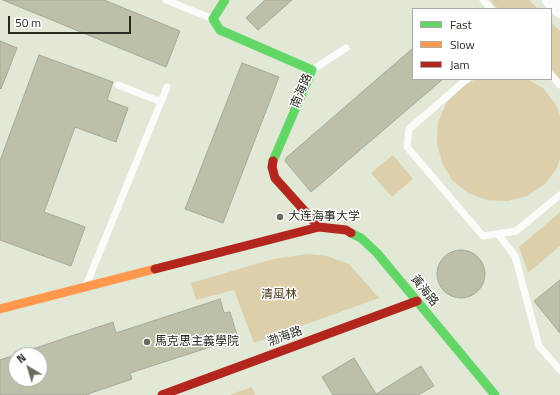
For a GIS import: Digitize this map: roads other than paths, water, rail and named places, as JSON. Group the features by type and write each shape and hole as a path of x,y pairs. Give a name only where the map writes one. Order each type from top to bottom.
{"street":[{"path":"213,19 225,0"},
{"path":"549,0 560,11"},
{"name":"南海路","path":"213,19 220,30 312,70 274,156 272,167 275,178 282,187 319,227"},
{"path":"0,308 85,288 319,227"},
{"name":"黃海路","path":"319,227 346,230 361,238 377,253 495,395"},
{"name":"渤海路","path":"162,395 417,301"}],"lane":[{"path":"166,0 213,19"},
{"path":"483,0 490,8"},
{"path":"312,70 346,48"},
{"path":"552,76 560,85"},
{"path":"466,80 408,129 407,147 483,236 516,231 560,194"},
{"path":"118,85 161,102"},
{"path":"85,288 167,87"},
{"path":"498,234 515,256 539,346 560,370"}],"place":[{"name":"大连海事大学","path":"280,217"},
{"name":"馬克思主義學院","path":"147,342"}],"park label":[{"name":"清風林","path":"279,295"}]}
